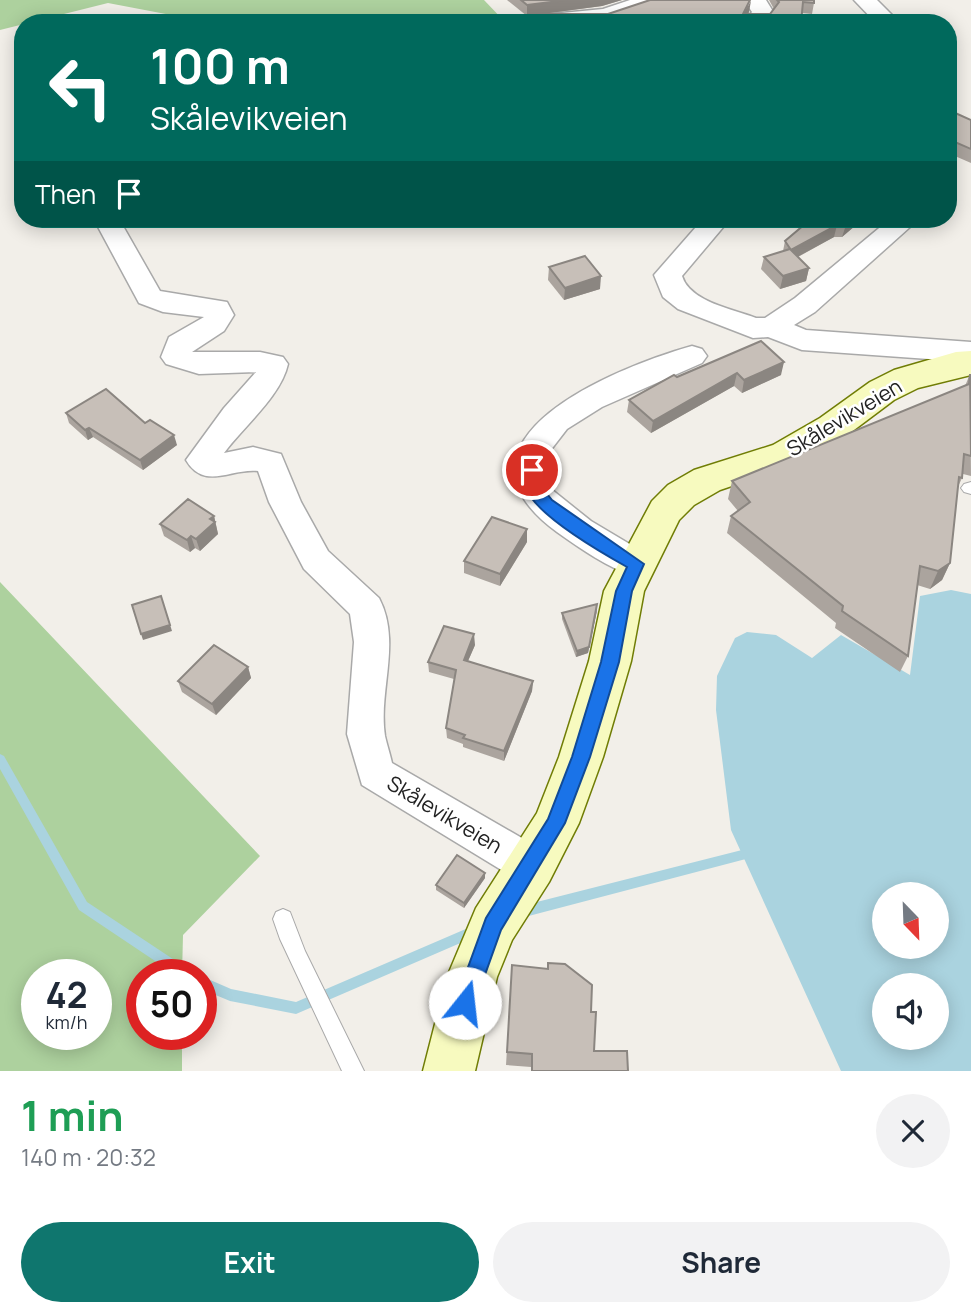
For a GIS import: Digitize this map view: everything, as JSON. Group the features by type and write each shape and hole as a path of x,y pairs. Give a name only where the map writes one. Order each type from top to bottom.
{"main road":[{"name":"Skålevikveien","path":"449,1071 472,977 493,925 532,866 556,823 581,757 610,662 624,591 665,511 681,495 707,480 786,454 833,427 882,391 906,379 957,364 971,363"}],"street":[{"path":"609,14 651,0"},
{"path":"864,0 879,14"},
{"name":"Skålevikveien","path":"112,228 149,297 163,303 217,309 220,315 214,324 179,344 176,357 191,365 250,359 273,364 269,381 235,416 202,460 214,467 253,459 270,462 285,502 316,560 367,608 372,642 366,734 376,773 532,866"},
{"name":"Skålevikveien","path":"709,228 673,268 668,282 673,291 688,302 753,328 771,327 802,340 971,352"},
{"path":"771,327 805,304 895,228"},
{"path":"636,564 605,547 546,505 532,486 532,454 546,431 557,421 585,405 692,356"}],"lane":[{"path":"283,919 295,956 333,1021 353,1071"}],"green space":[{"path":"0,0 484,0 497,14 166,14 108,3 64,14 14,14 14,26 0,30"},
{"path":"0,582 260,856 183,935 182,959 126,959 126,1050 182,1050 182,1071 0,1071"}],"water":[{"path":"951,590 971,594 971,1071 841,1071 731,830 716,710 717,676 735,638 747,632 776,635 812,658 841,635 910,675 920,596"}],"building":[{"path":"521,0 567,0 527,5"},
{"path":"650,0 750,0 743,14 608,14"},
{"path":"777,0 814,0 814,3 803,2 802,14 770,14 779,2"},
{"path":"957,114 971,120 971,149 957,143"},
{"path":"800,228 831,228 791,250 785,241"},
{"path":"790,249 809,268 783,276 764,257"},
{"path":"585,256 601,276 565,288 549,267"},
{"path":"761,341 784,362 744,380 737,373 653,421 629,400 674,375 677,377"},
{"path":"970,374 971,456 964,454 962,478 959,477 950,563 938,571 920,566 908,656 842,611 843,606 731,516 750,502 732,481 969,384"},
{"path":"106,389 145,423 150,420 174,435 140,460 89,428 85,430 66,413"},
{"path":"188,499 214,516 210,519 215,522 196,539 191,536 187,540 160,524"},
{"path":"492,517 527,529 500,574 464,561"},
{"path":"161,596 170,625 141,634 132,605"},
{"path":"597,604 589,647 577,651 562,613"},
{"path":"444,626 474,634 464,660 533,681 504,751 463,738 465,735 446,728 456,670 428,662"},
{"path":"214,645 248,667 212,704 178,681"},
{"path":"457,855 485,873 464,903 436,885"},
{"path":"548,963 565,964 592,985 591,1012 596,1012 594,1051 627,1051 628,1071 532,1071 532,1054 507,1052 512,965 548,969"}],"waterway":[{"path":"0,759 83,906 163,959"},
{"path":"521,912 742,855"},
{"path":"217,989 230,995 296,1008 475,931"}],"route":[{"path":"465,1003 472,977 493,925 532,866 556,823 581,757 610,662 624,591 636,564 605,547 546,505 532,486 532,470"}]}
